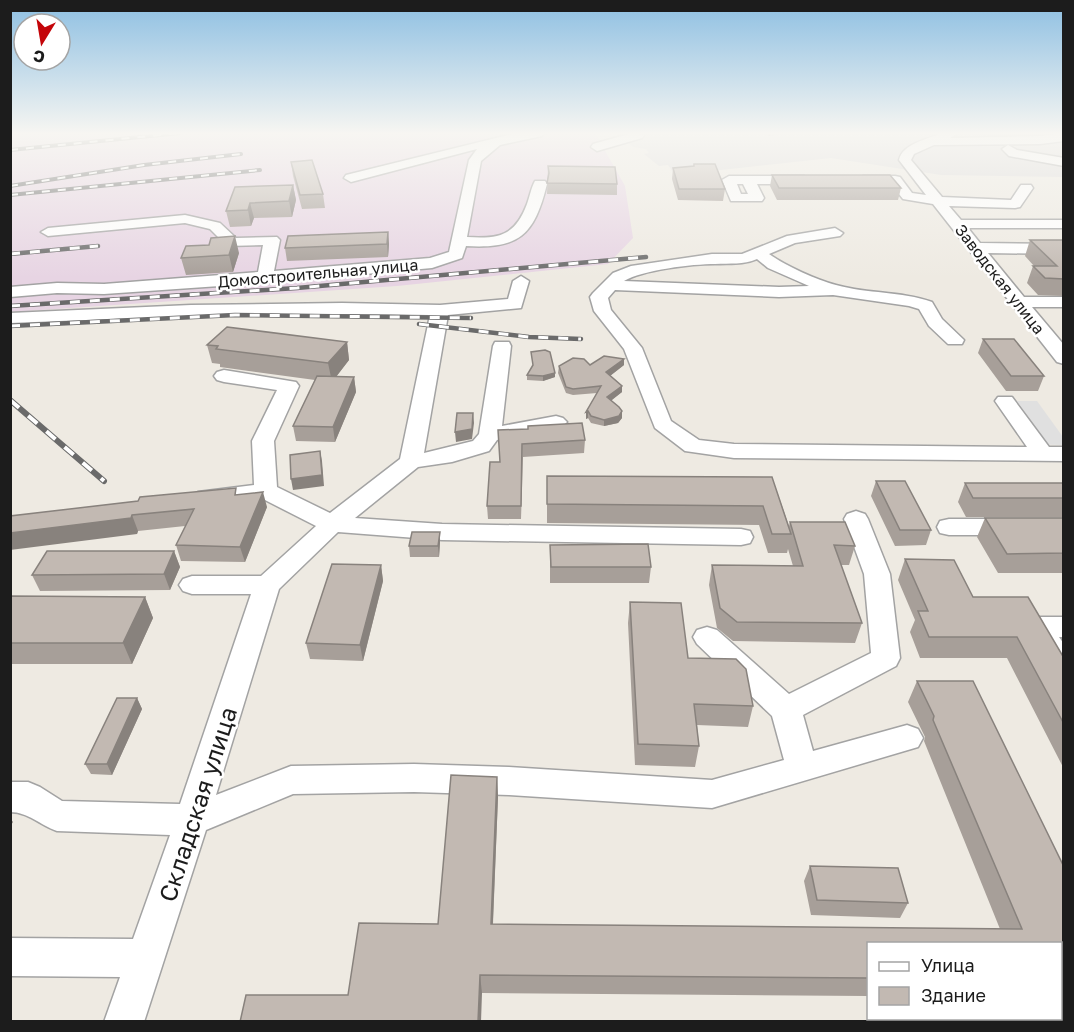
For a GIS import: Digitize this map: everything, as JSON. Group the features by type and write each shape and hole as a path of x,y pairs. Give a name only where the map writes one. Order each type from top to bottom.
{"street":[{"path":"472,181 459,241 505,240 519,230 535,204 540,184"},
{"path":"896,181 908,196 939,201 1015,204 1026,188"},
{"name":"Заводская улица","path":"923,181 1017,302 1063,356"},
{"path":"48,232 185,219 215,226 232,243 272,240 265,278"},
{"path":"957,224 1064,224"},
{"path":"835,233 792,239 744,260 712,259 637,269 619,276 599,297 603,311 633,348 662,424 693,446 734,451 1064,454"},
{"name":"Домостроительная улица","path":"10,292 57,288 104,289 265,278 432,263 456,255 459,241"},
{"path":"975,248 1064,249"},
{"path":"758,253 774,265 833,290"},
{"path":"10,318 191,310 342,308 440,310 515,304 520,281"},
{"path":"610,285 779,292 833,290 912,301 926,306 935,322 955,340"},
{"path":"1017,302 1060,306"},
{"path":"411,462 440,310"},
{"path":"192,585 267,585 332,524 411,462 452,455 481,446 490,435 502,346"},
{"path":"224,376 289,386 264,441 266,491"},
{"path":"1005,401 1042,453"},
{"path":"490,435 556,422"},
{"path":"189,498 266,491 332,524 442,532 741,537"},
{"path":"786,710 886,658 877,574 856,519"},
{"path":"949,527 1064,527"},
{"name":"Складская улица","path":"124,1022 192,820 267,585"},
{"path":"1064,627 1038,627 1064,669"},
{"path":"707,637 786,710 802,769"},
{"path":"10,797 28,798 57,816 192,820 291,780 414,778 712,794 907,738"},
{"path":"10,957 146,958"}],"shaded area":[{"path":"11,181 622,181 625,186 633,238 608,264 397,286 11,312"},
{"path":"996,401 1037,401 1063,437 1063,445 1025,444"}],"building":[{"path":"296,181 319,181 323,194 300,195"},
{"path":"547,181 617,181 617,184 547,183"},
{"path":"677,181 722,181 725,189 679,189"},
{"path":"775,181 895,181 901,188 779,188"},
{"path":"293,185 289,201 250,203 248,210 226,211 235,187"},
{"path":"388,232 387,244 285,248 288,236"},
{"path":"235,236 229,255 181,258 186,246 209,245 211,238"},
{"path":"1030,240 1064,240 1064,279 1045,278 1033,266 1057,266"},
{"path":"227,327 347,342 328,363 216,349 218,346 207,345"},
{"path":"983,339 1014,339 1044,376 1011,376"},
{"path":"545,350 550,352 555,373 543,376 527,375 533,365 531,352"},
{"path":"604,356 624,359 606,372 622,386 607,397 622,411 619,416 604,420 586,412 601,386 573,389 566,387 559,366 573,358 584,359 590,365"},
{"path":"317,376 354,377 333,427 293,426"},
{"path":"457,413 473,413 472,429 455,432"},
{"path":"582,423 585,440 522,444 521,506 487,506 490,462 500,462 498,430"},
{"path":"320,451 322,475 291,479 290,455"},
{"path":"547,476 772,477 791,534 772,534 763,506 547,504"},
{"path":"876,481 905,481 931,530 900,530"},
{"path":"965,483 1064,483 1064,498 973,498"},
{"path":"236,488 235,495 263,492 240,547 176,545 194,509 132,515 131,518 10,533 10,516 138,501 140,497"},
{"path":"985,518 1064,518 1064,553 1007,554"},
{"path":"790,522 845,522 855,546 834,545 862,623 737,622 720,608 712,565 803,566"},
{"path":"412,532 440,532 438,546 409,546"},
{"path":"648,544 651,567 551,567 550,545"},
{"path":"47,551 174,551 164,574 32,575"},
{"path":"905,559 954,560 973,597 1028,597 1064,658 1064,724 1017,637 929,637 918,611 928,611"},
{"path":"332,564 381,565 360,645 306,643"},
{"path":"10,596 145,597 123,643 10,643"},
{"path":"630,602 681,603 688,658 736,659 746,669 753,706 694,704 699,746 638,744"},
{"path":"917,681 973,681 1064,867 1064,952 1062,952 1062,942 867,942 867,978 480,975 478,1022 240,1022 246,995 348,995 359,923 438,924 451,775 497,777 491,924 1022,929 933,720 934,716"},
{"path":"117,698 137,698 107,764 85,764"},
{"path":"810,866 898,868 908,903 817,900"}],"railway":[{"path":"10,186 41,181"},
{"path":"10,195 148,181"},
{"path":"10,254 98,246"},
{"path":"10,306 297,288 646,257"},
{"path":"10,326 235,315 471,318"},
{"path":"419,324 529,337 581,339"},
{"path":"10,400 104,481"}]}
